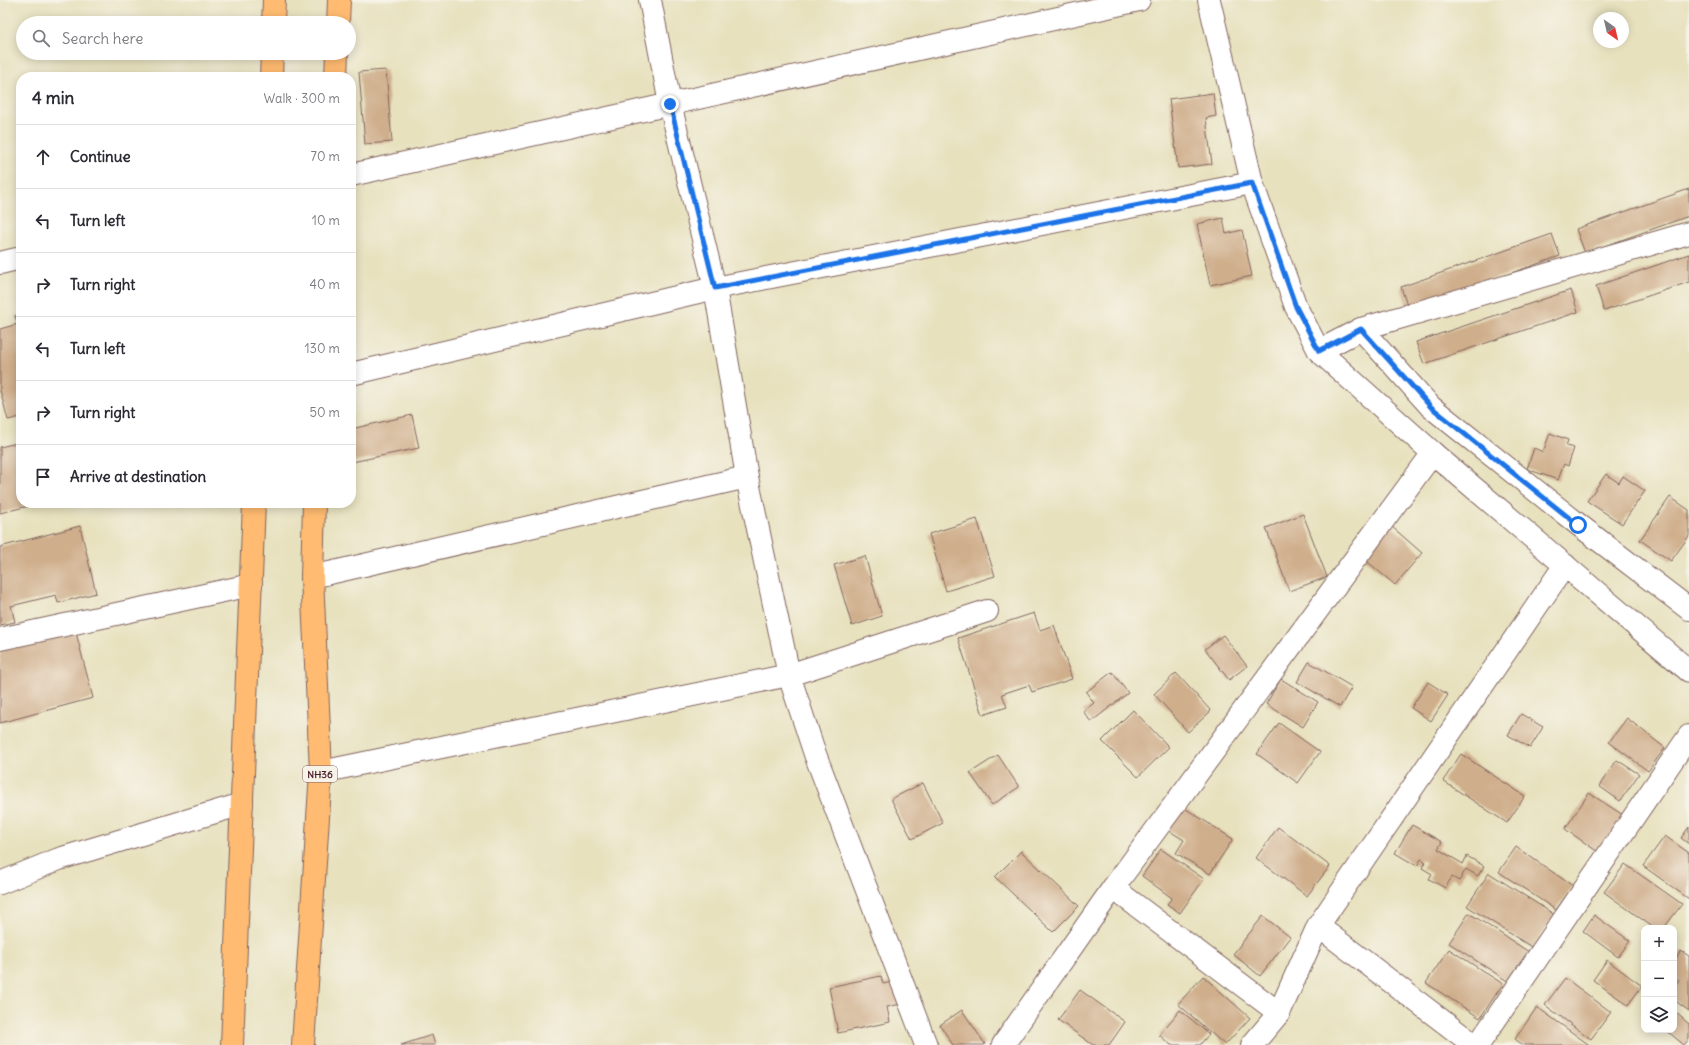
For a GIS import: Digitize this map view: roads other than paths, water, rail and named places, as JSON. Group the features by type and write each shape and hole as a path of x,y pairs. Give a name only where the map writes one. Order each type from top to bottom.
{"highway":[{"path":"273,16 274,0"},
{"path":"338,16 339,0"},
{"path":"271,72 272,60"},
{"path":"336,72 337,60"},
{"path":"232,1045 254,508"},
{"name":"NH36","path":"303,1045 320,772 312,577 314,508"}],"street":[{"path":"650,0 670,104 715,288 747,476 789,675 815,754 926,1045"},
{"path":"356,174 1139,0"},
{"path":"1209,0 1252,183 1296,307 1319,351 1433,453 1689,671"},
{"path":"356,373 715,288 1252,183"},
{"path":"1319,351 1361,329 1689,233"},
{"path":"0,263 16,259"},
{"path":"1361,329 1431,407 1578,525 1689,609"},
{"path":"1003,1045 1113,888 1433,453"},
{"path":"312,577 747,476"},
{"path":"1252,1045 1279,1013 1318,926 1565,565"},
{"path":"0,639 251,585"},
{"path":"320,772 789,675 987,611"},
{"path":"1478,1045 1689,736"},
{"path":"0,883 59,859 242,804"},
{"path":"1113,888 1279,1013"},
{"path":"1318,926 1474,1045"}]}
